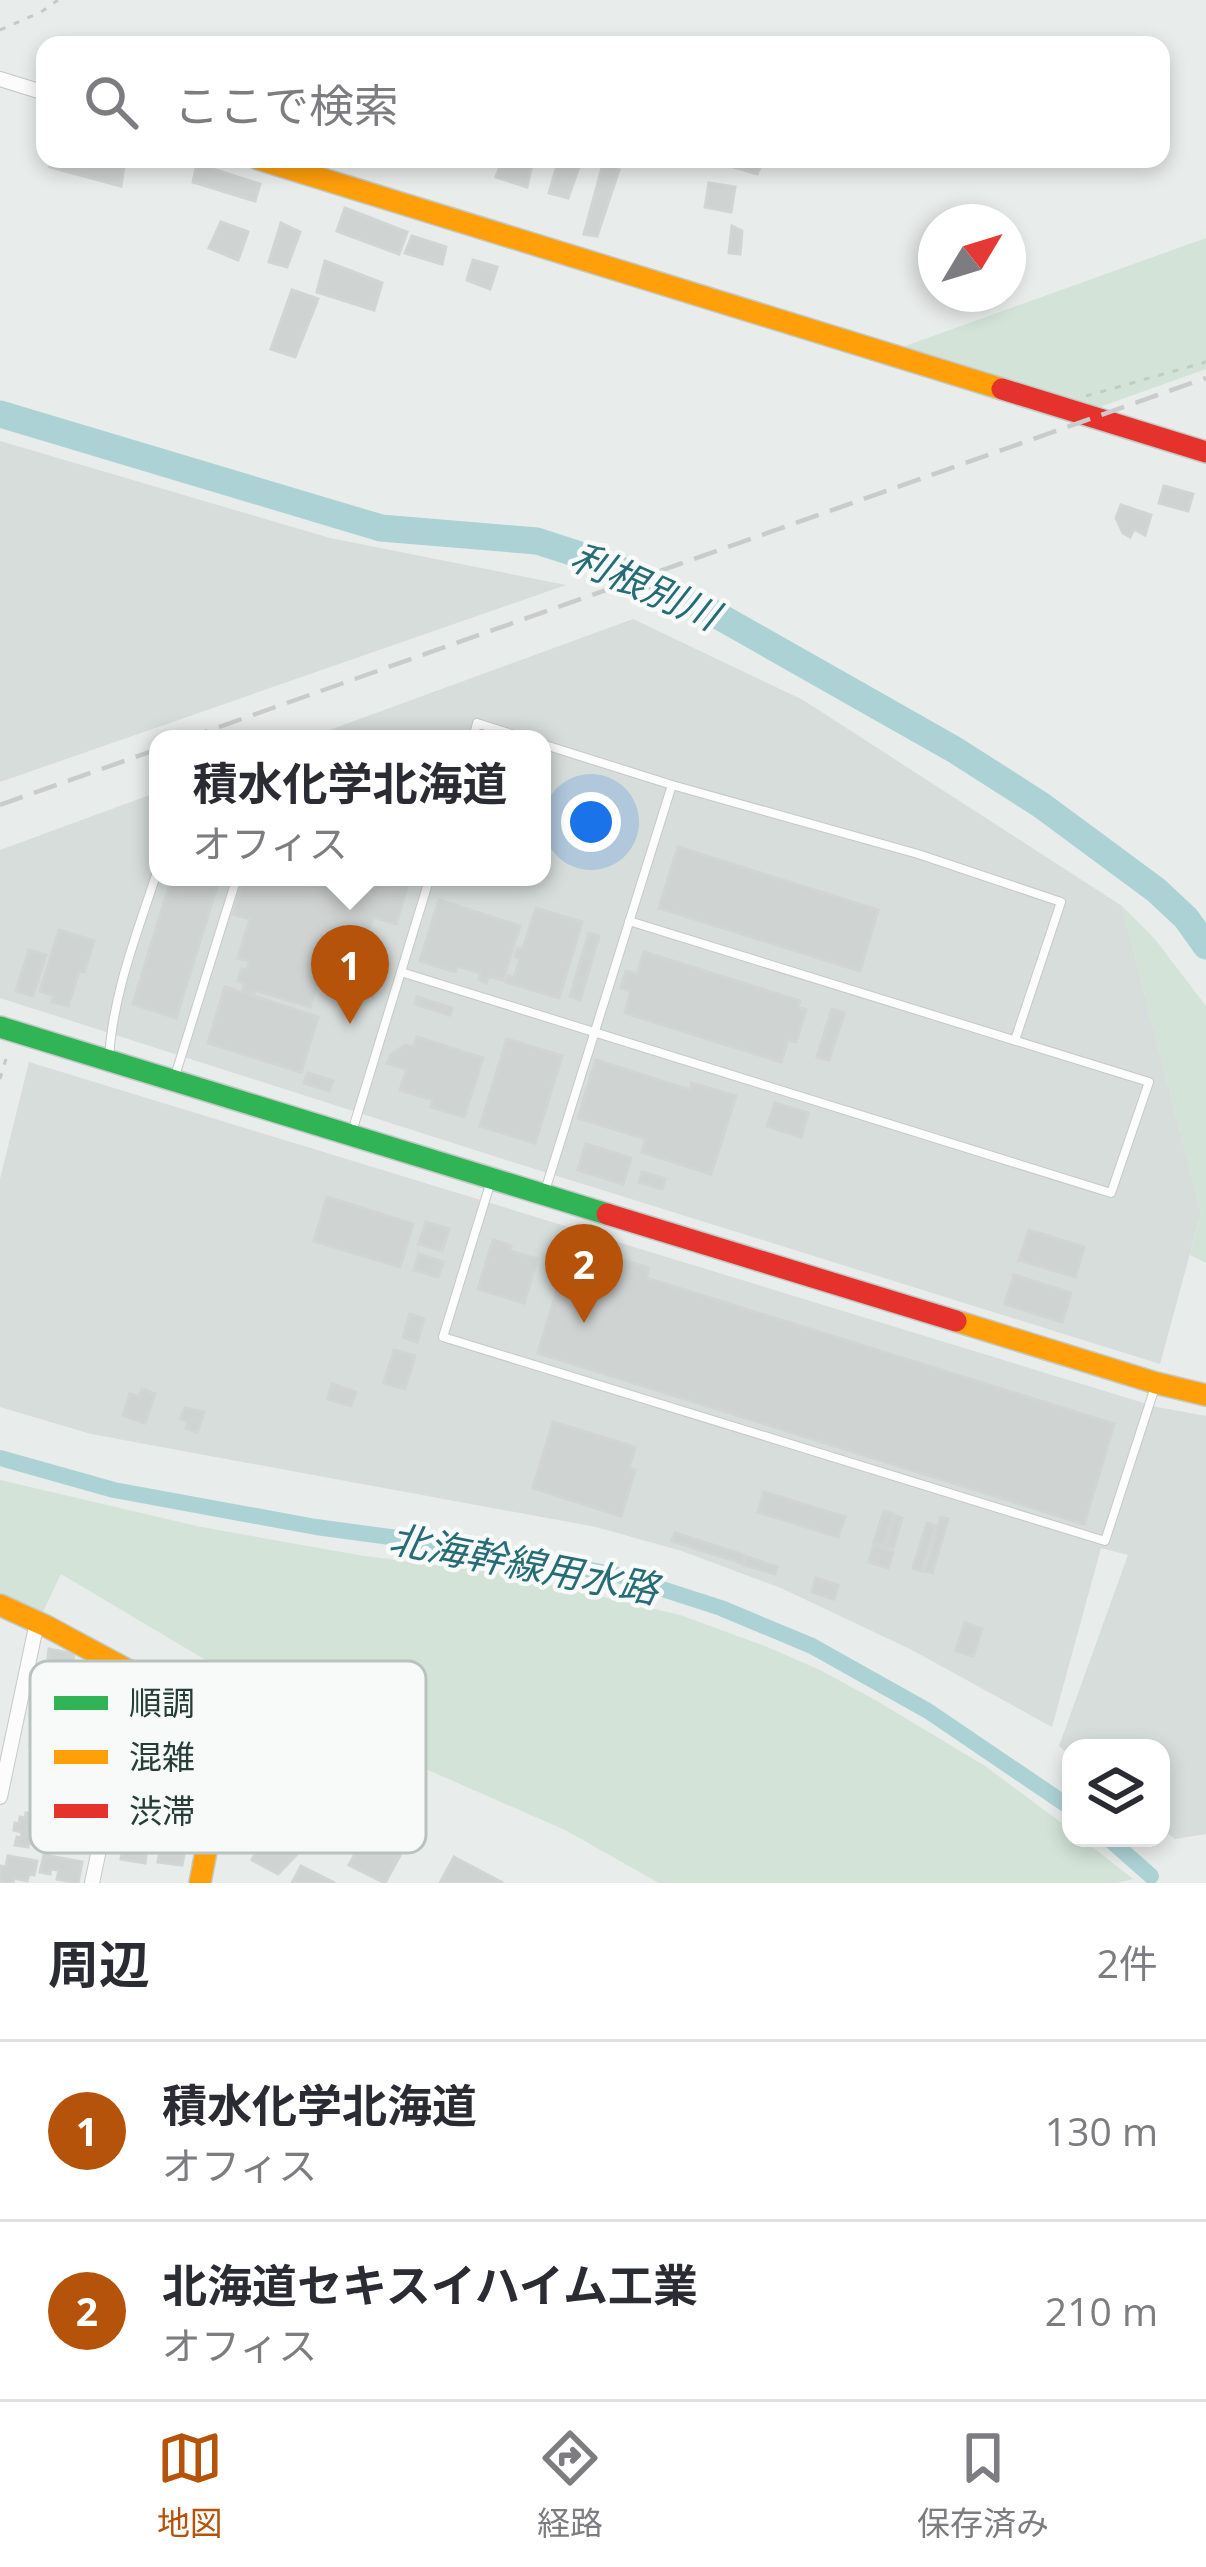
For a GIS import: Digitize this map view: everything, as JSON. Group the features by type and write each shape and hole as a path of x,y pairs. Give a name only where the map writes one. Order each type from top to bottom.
{"street":[{"path":"0,79 36,90"},
{"path":"287,168 1206,452"},
{"path":"7,1029 1206,1395"},
{"path":"0,1605 111,1661"},
{"path":"0,1797 37,1622"},
{"path":"92,1883 98,1853"},
{"path":"200,1883 206,1853"}],"lane":[{"path":"475,730 477,723 499,730"},
{"path":"551,747 918,854 1061,902 1015,1040"},
{"path":"543,1196 672,785"},
{"path":"108,1061 119,990 152,886"},
{"path":"174,1081 234,886"},
{"path":"350,1136 427,886"},
{"path":"401,972 1111,1193 1149,1082 629,921"},
{"path":"492,1180 443,1337 1105,1541 1156,1383"}],"path":[{"path":"0,30 58,0"},
{"path":"1086,396 1206,362"},
{"path":"0,1079 7,1029"}],"shaded area":[{"path":"0,441 330,538 566,585 149,730 0,782"},
{"path":"633,619 803,700 1122,906 1201,1213 1160,1364 0,998 0,850 149,795 149,886 551,886 551,730 330,730"},
{"path":"29,1062 1157,1407 1206,1416 1206,1834 1175,1839 1170,1835 1170,1739 1062,1739 1062,1748 1059,1746 1128,1555 1101,1548 1052,1727 912,1650 781,1588 682,1551 596,1527 91,1434 0,1407 0,1179"}],"green space":[{"path":"1206,238 1206,369 1097,408 897,349 1000,312 1026,312 1026,303"},
{"path":"1122,906 1154,938 1206,1006 1206,1263 1190,1255 1201,1213"},
{"path":"0,1480 201,1527 364,1556 501,1573 680,1615 820,1670 877,1701 985,1766 1062,1823 1062,1847 1092,1847 1133,1879 1116,1883 659,1883 565,1830 426,1769 426,1661 208,1661 61,1574 41,1616 0,1596"}],"building":[{"path":"54,168 124,168 121,186"},
{"path":"196,168 210,168 260,184 255,201 193,182"},
{"path":"500,168 531,168 527,187 496,177"},
{"path":"556,168 579,168 568,198 549,193"},
{"path":"602,168 619,170 597,236 584,234"},
{"path":"709,183 735,187 731,212 705,207"},
{"path":"345,208 407,232 399,254 337,231"},
{"path":"221,222 248,232 238,260 209,248"},
{"path":"281,223 300,232 287,267 269,262"},
{"path":"732,226 742,231 740,254 729,253"},
{"path":"412,236 446,247 442,264 405,253"},
{"path":"473,260 497,267 490,289 467,280"},
{"path":"325,261 382,283 374,310 317,292"},
{"path":"292,290 318,299 295,357 271,349"},
{"path":"1164,486 1193,494 1188,511 1159,503"},
{"path":"1121,505 1151,515 1145,535 1134,529 1130,537 1123,533 1116,518"},
{"path":"581,812 604,820 597,844 573,836"},
{"path":"678,847 878,910 860,971 659,908"},
{"path":"169,886 217,886 176,1018 133,1004"},
{"path":"242,886 407,886 396,924 373,917 362,951 385,958 373,997 319,980 310,1007 243,990 245,983 238,981 249,961 238,958 250,919 233,914"},
{"path":"439,900 520,926 503,980 489,976 486,983 479,980 481,973 457,966 455,972 420,961"},
{"path":"536,908 582,922 559,998 506,982 508,976 514,978 520,959 515,957 518,948 523,949"},
{"path":"59,930 94,941 68,1006 52,1002 54,996 40,991"},
{"path":"589,933 599,936 580,1000 570,996"},
{"path":"29,950 46,955 33,996 16,991"},
{"path":"644,952 800,1001 798,1007 806,1010 796,1042 788,1040 781,1062 625,1013 631,991 621,988 626,971 637,974"},
{"path":"225,987 318,1017 301,1072 208,1043"},
{"path":"417,997 452,1008 450,1015 415,1004"},
{"path":"832,1009 844,1013 829,1060 817,1057"},
{"path":"417,1037 483,1058 464,1117 431,1107 433,1100 400,1090 407,1069 387,1063 405,1045 413,1047"},
{"path":"507,1039 562,1056 535,1143 480,1126"},
{"path":"596,1060 690,1090 692,1083 736,1096 711,1174 642,1152 646,1139 578,1118"},
{"path":"308,1073 333,1081 329,1091 304,1083"},
{"path":"775,1103 808,1113 801,1137 767,1126"},
{"path":"586,1144 631,1158 623,1184 578,1170"},
{"path":"642,1172 665,1179 662,1189 639,1182"},
{"path":"327,1197 413,1224 400,1267 314,1241"},
{"path":"426,1222 449,1229 442,1251 419,1244"},
{"path":"1029,1230 1084,1247 1075,1277 1019,1260"},
{"path":"493,1240 537,1259 524,1303 478,1289"},
{"path":"571,1244 649,1268 646,1278 1114,1424 1084,1524 538,1353"},
{"path":"419,1254 443,1262 438,1277 414,1270"},
{"path":"1014,1275 1071,1293 1062,1322 1005,1304"},
{"path":"410,1314 424,1319 417,1342 403,1337"},
{"path":"394,1350 415,1356 405,1389 384,1383"},
{"path":"332,1384 356,1392 351,1406 328,1399"},
{"path":"142,1389 155,1394 145,1423 123,1415 130,1394 139,1397"},
{"path":"185,1408 204,1412 197,1432 186,1428 188,1421 181,1419"},
{"path":"553,1422 635,1447 629,1468 635,1470 621,1516 533,1488"},
{"path":"764,1492 845,1517 838,1537 758,1512"},
{"path":"884,1511 893,1514 884,1545 874,1542"},
{"path":"896,1516 902,1518 893,1548 886,1546"},
{"path":"941,1517 948,1519 932,1573 925,1571"},
{"path":"927,1523 935,1526 921,1571 913,1568"},
{"path":"675,1533 744,1555 742,1563 672,1541"},
{"path":"874,1545 893,1552 888,1568 869,1562"},
{"path":"747,1557 777,1567 775,1574 744,1565"},
{"path":"816,1578 838,1585 834,1599 812,1592"},
{"path":"965,1623 982,1629 973,1656 956,1651"},
{"path":"49,1649 74,1654 73,1661 48,1658"},
{"path":"30,1814 28,1847 15,1845 22,1832 14,1830"},
{"path":"122,1853 146,1853 145,1863 121,1859"},
{"path":"160,1853 184,1853 182,1865 158,1862"},
{"path":"256,1853 298,1853 278,1874 252,1860"},
{"path":"355,1853 401,1853 385,1883 349,1865"},
{"path":"44,1855 82,1862 78,1883 57,1879 59,1870 40,1872"},
{"path":"8,1856 37,1861 34,1875 29,1874 27,1881 0,1881 1,1866 6,1867"},
{"path":"454,1857 503,1883 440,1883"},
{"path":"301,1866 335,1883 292,1883"}],"waterway":[{"name":"利根別川","path":"0,414 381,528 537,541 605,563 708,610 955,750 1041,805 1156,890 1186,918 1206,946"},
{"name":"北海幹線用水路","path":"0,1458 114,1490 622,1576 721,1608 812,1646 928,1711 1062,1802"},
{"name":"北海幹線用水路","path":"1118,1847 1151,1876"}],"railway":[{"path":"210,730 1206,378"},
{"path":"0,805 149,752"}],"traffic: fast":[{"path":"0,1027 607,1214"}],"traffic: slow":[{"path":"287,168 1002,389"},
{"path":"956,1321 1206,1395"},
{"path":"0,1605 111,1661"},
{"path":"200,1883 206,1853"}],"traffic: jam":[{"path":"1002,389 1206,452"},
{"path":"607,1214 956,1321"}],"place":[{"name":"積水化学北海道","path":"350,1024"},
{"name":"北海道セキスイハイム工業","path":"584,1323"}]}
